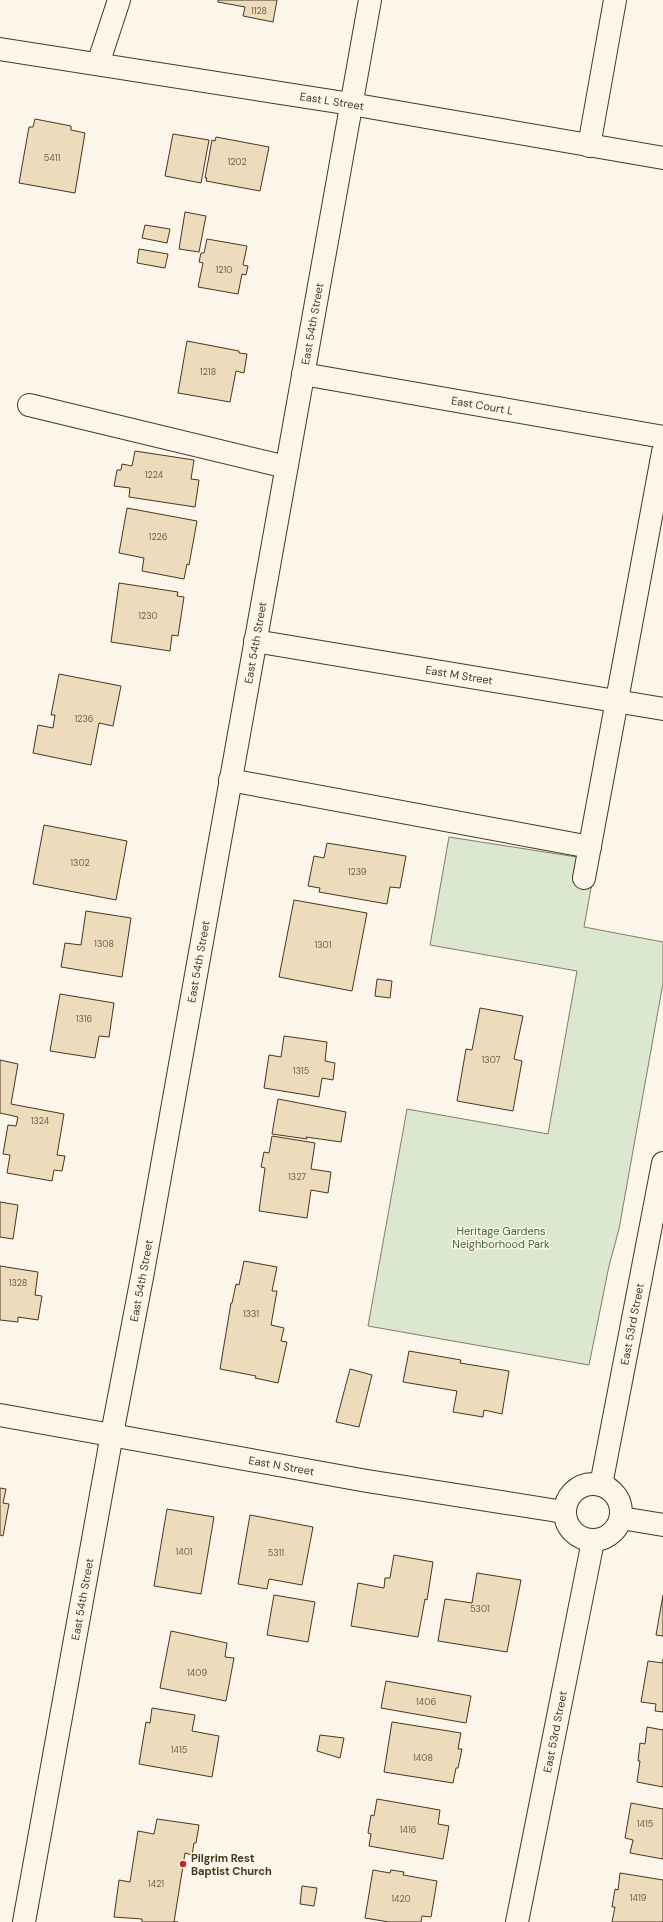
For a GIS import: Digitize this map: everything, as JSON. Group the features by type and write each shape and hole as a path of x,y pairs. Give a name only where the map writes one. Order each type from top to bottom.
{"street":[{"path":"98,64 119,0"},
{"name":"East 54th Street","path":"24,1922 144,1264 370,0"},
{"path":"588,146 615,0"},
{"name":"East L Street","path":"0,49 351,104 663,158"},
{"name":"East Court L","path":"302,374 663,437"},
{"path":"29,405 286,467"},
{"path":"584,878 663,452"},
{"name":"East M Street","path":"255,641 663,709"},
{"path":"230,780 590,847"},
{"name":"East 53rd Street","path":"601,1485 663,1163"},
{"name":"East N Street","path":"0,1415 367,1481 564,1512"},
{"path":"588,1485 601,1485 608,1489 619,1501 621,1518 617,1527 611,1534 602,1539 593,1541 584,1539 576,1535 566,1521 564,1512 566,1503 576,1489 588,1485"},
{"path":"621,1518 663,1525"},
{"name":"East 53rd Street","path":"518,1922 593,1541"}],"green space":[{"name":"Heritage Gardens Neighborhood Park","path":"449,837 596,860 584,927 663,942 663,983 619,1229 609,1266 589,1365 368,1326 407,1109 548,1134 577,971 430,945"}],"building":[{"path":"218,0 277,0 273,22 243,16 245,7 218,2"},
{"path":"35,119 71,126 71,130 85,133 75,193 19,183 29,127 33,127"},
{"path":"173,134 209,140 201,183 165,176"},
{"path":"216,137 269,147 260,191 206,181 207,178 205,178 212,140 215,141"},
{"path":"185,212 206,216 199,252 179,249"},
{"path":"145,225 170,229 167,243 142,238"},
{"path":"207,239 247,246 243,265 248,266 246,275 242,274 238,294 198,287 203,263 199,262 201,253 204,253"},
{"path":"139,249 168,254 165,268 137,263"},
{"path":"187,341 239,351 239,353 247,354 244,373 236,371 230,402 178,393"},
{"path":"135,451 194,460 191,479 199,480 195,507 129,497 130,488 114,486 117,470 121,470 122,464 132,466"},
{"path":"127,508 197,521 189,565 187,564 184,579 142,571 144,558 119,553"},
{"path":"119,583 178,592 177,596 184,597 178,636 172,635 170,651 111,642"},
{"path":"59,674 121,686 113,726 99,723 91,765 33,753 38,725 53,728 55,715 51,715"},
{"path":"44,825 127,841 116,900 33,884"},
{"path":"327,843 406,856 400,888 390,887 387,904 319,892 320,888 308,886 314,856 324,858"},
{"path":"294,900 367,913 352,991 279,977"},
{"path":"86,911 131,918 122,977 61,967 65,943 81,945"},
{"path":"377,979 392,981 390,998 375,996"},
{"path":"60,994 114,1003 109,1037 99,1036 95,1058 50,1051"},
{"path":"480,1008 523,1016 514,1059 522,1061 513,1111 457,1101 466,1049 472,1050"},
{"path":"284,1036 327,1042 325,1061 335,1063 333,1080 322,1078 319,1097 264,1088 269,1055 281,1057"},
{"path":"0,1060 18,1064 11,1104 64,1114 57,1155 65,1156 62,1171 54,1170 52,1181 7,1173 10,1155 3,1154 8,1125 16,1126 18,1117 0,1113"},
{"path":"278,1099 346,1112 341,1142 272,1134"},
{"path":"272,1136 315,1143 311,1169 331,1172 328,1193 311,1190 307,1218 259,1211 265,1168 261,1167 264,1152 269,1153"},
{"path":"0,1202 18,1205 13,1239 0,1237"},
{"path":"244,1261 277,1267 272,1291 277,1291 271,1325 284,1328 281,1341 287,1342 278,1383 255,1378 256,1376 220,1369 231,1303 236,1284 239,1285"},
{"path":"0,1266 38,1272 35,1295 42,1296 38,1320 18,1317 18,1322 0,1320"},
{"path":"409,1351 461,1360 460,1363 509,1371 502,1414 484,1410 483,1417 453,1412 457,1391 403,1382"},
{"path":"350,1369 372,1375 359,1427 336,1422"},
{"path":"0,1488 6,1489 3,1503 9,1504 3,1536 0,1535"},
{"path":"167,1509 214,1517 201,1594 154,1586"},
{"path":"250,1515 313,1527 302,1585 269,1579 267,1589 238,1584"},
{"path":"394,1555 433,1562 427,1600 425,1599 418,1637 351,1626 358,1583 384,1588 385,1578 390,1578"},
{"path":"477,1573 521,1580 507,1652 438,1641 445,1599 472,1603"},
{"path":"274,1595 315,1602 308,1642 267,1635"},
{"path":"663,1595 663,1636 656,1635"},
{"path":"171,1631 227,1643 225,1657 234,1658 226,1701 160,1688"},
{"path":"648,1661 663,1663 663,1712 655,1711 656,1704 641,1702"},
{"path":"386,1681 471,1696 466,1723 381,1708"},
{"path":"152,1708 195,1715 192,1731 219,1736 212,1777 139,1764 146,1722 150,1723"},
{"path":"392,1722 461,1733 458,1749 462,1749 453,1783 384,1772"},
{"path":"647,1727 663,1730 663,1787 637,1782 640,1761 638,1761 640,1743 645,1744"},
{"path":"320,1735 344,1738 340,1758 317,1751"},
{"path":"377,1799 440,1810 438,1824 449,1826 443,1859 369,1846 371,1834 368,1833 371,1815 374,1816"},
{"path":"631,1803 663,1809 663,1859 630,1853 633,1840 625,1838"},
{"path":"157,1819 199,1825 192,1855 185,1853 174,1922 142,1922 142,1919 114,1917 119,1880 130,1882 138,1831 154,1834"},
{"path":"373,1870 390,1873 391,1870 404,1872 403,1875 437,1881 431,1917 422,1916 421,1922 389,1922 365,1918"},
{"path":"620,1873 663,1880 663,1922 612,1922 615,1907 612,1907 615,1889 618,1890"},
{"path":"302,1886 317,1888 314,1906 300,1904"}],"place":[{"name":"Pilgrim Rest Baptist Church","path":"183,1864"}]}
